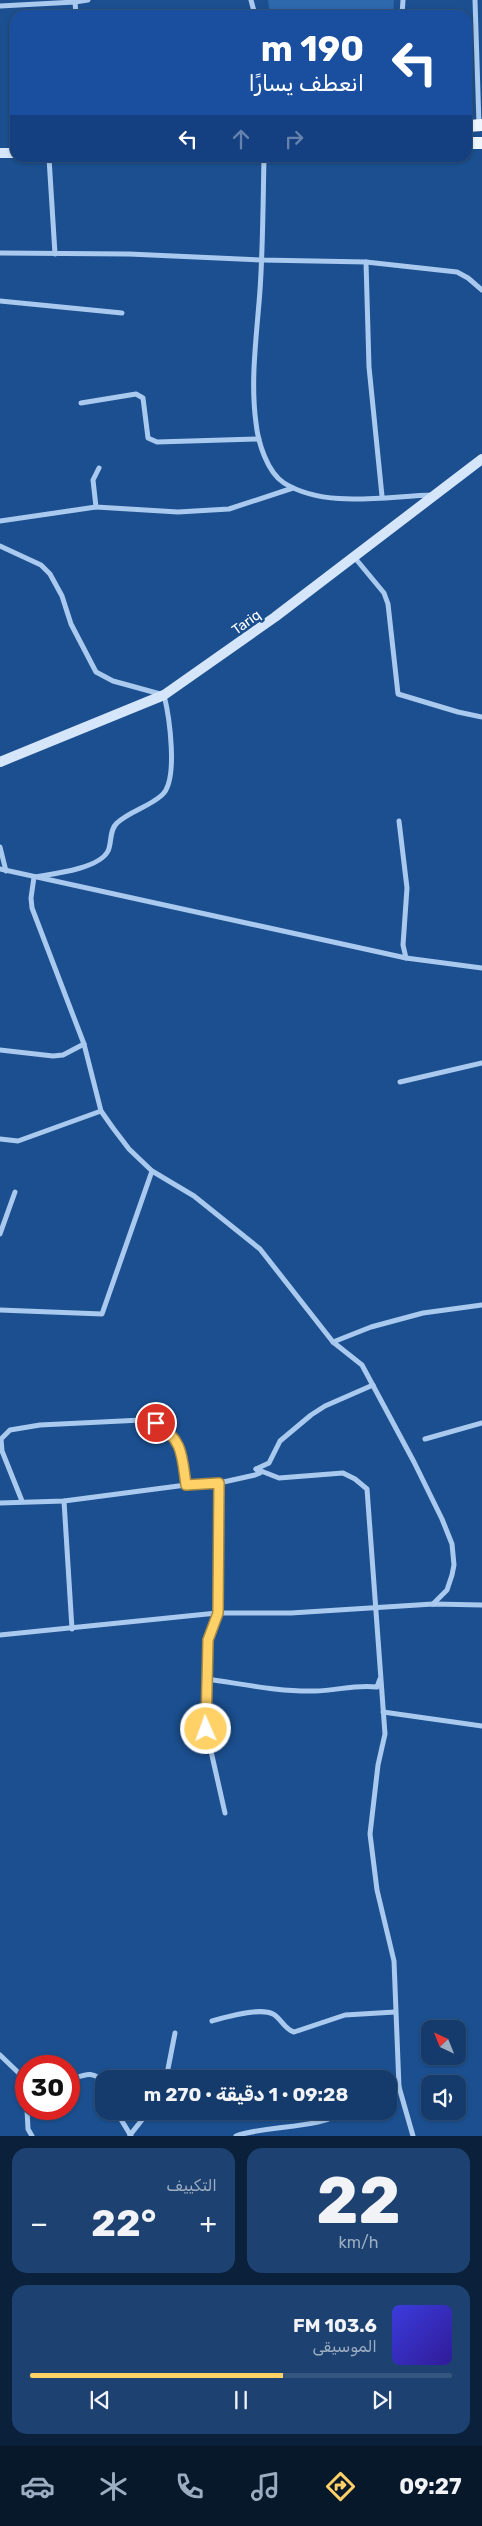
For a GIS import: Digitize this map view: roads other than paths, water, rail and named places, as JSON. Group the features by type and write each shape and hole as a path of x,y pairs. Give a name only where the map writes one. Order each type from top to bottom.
{"main road":[{"name":"Tariq","path":"0,762 164,695 218,659 355,558 482,459"}],"street":[{"path":"0,6 88,0"},
{"path":"475,0 476,125"},
{"path":"75,2 76,10"},
{"path":"49,162 55,254"},
{"path":"264,162 262,260 255,373 256,421 259,439 272,469 282,482 293,488 330,498 434,495"},
{"path":"0,254 129,254 262,260 366,262 457,272 468,278 482,290"},
{"path":"366,262 369,367 382,496"},
{"path":"0,301 122,313"},
{"path":"82,403 136,394 143,398 148,438 157,442 259,439"},
{"path":"96,507 93,480 99,468"},
{"path":"0,521 96,507 178,512 230,509 293,488"},
{"path":"0,546 41,565 50,574 62,596 71,624 96,672 113,681 164,695 171,747 169,781 164,794 127,815 114,825 109,849 98,862 70,871 34,877"},
{"path":"355,558 384,593 388,604 398,694 458,712 482,717"},
{"path":"399,821 407,888 403,945 406,958"},
{"path":"0,847 6,871"},
{"path":"0,869 406,958 482,968"},
{"path":"34,877 31,898 32,908 84,1044 101,1111 129,1149 152,1171 194,1196 260,1249 292,1286 311,1316 333,1342 362,1365 430,1493 452,1544 454,1565 452,1575 446,1590 434,1604"},
{"path":"0,1050 53,1056 63,1054 84,1044"},
{"path":"400,1082 482,1063"},
{"path":"0,1139 18,1141 101,1111"},
{"path":"0,1310 102,1314 152,1171"},
{"path":"0,1234 15,1192"},
{"path":"333,1342 371,1327 423,1313 482,1305"},
{"path":"256,1469 269,1463 280,1441 311,1415 325,1406 373,1385"},
{"path":"22,1501 2,1451 1,1439 10,1430 40,1425 142,1420 156,1423 168,1430 177,1441 182,1453 186,1485"},
{"path":"425,1440 482,1423"},
{"path":"0,1503 64,1501 186,1485 219,1483 260,1473 256,1469"},
{"path":"256,1469 279,1478 343,1473 355,1479 367,1489 374,1608 385,1734 378,1765 370,1834 377,1890 394,1961 399,2087 412,2136"},
{"path":"219,1483 218,1613 208,1640 206,1729 224,1813"},
{"path":"64,1501 72,1629"},
{"path":"0,1635 218,1613 291,1613 434,1604 482,1605"},
{"path":"207,1679 285,1691 318,1691 355,1685 377,1687 381,1678"},
{"path":"383,1712 482,1726"},
{"path":"212,2021 243,2014 268,2013 272,2014 294,2032 345,2015 396,2012"},
{"path":"168,2070 175,2033"},
{"path":"0,2055 15,2069"},
{"path":"80,2076 90,2073 95,2075"},
{"path":"28,2120 28,2129 32,2136"},
{"path":"121,2120 130,2136 143,2120"},
{"path":"236,2136 251,2130 331,2120"}]}
